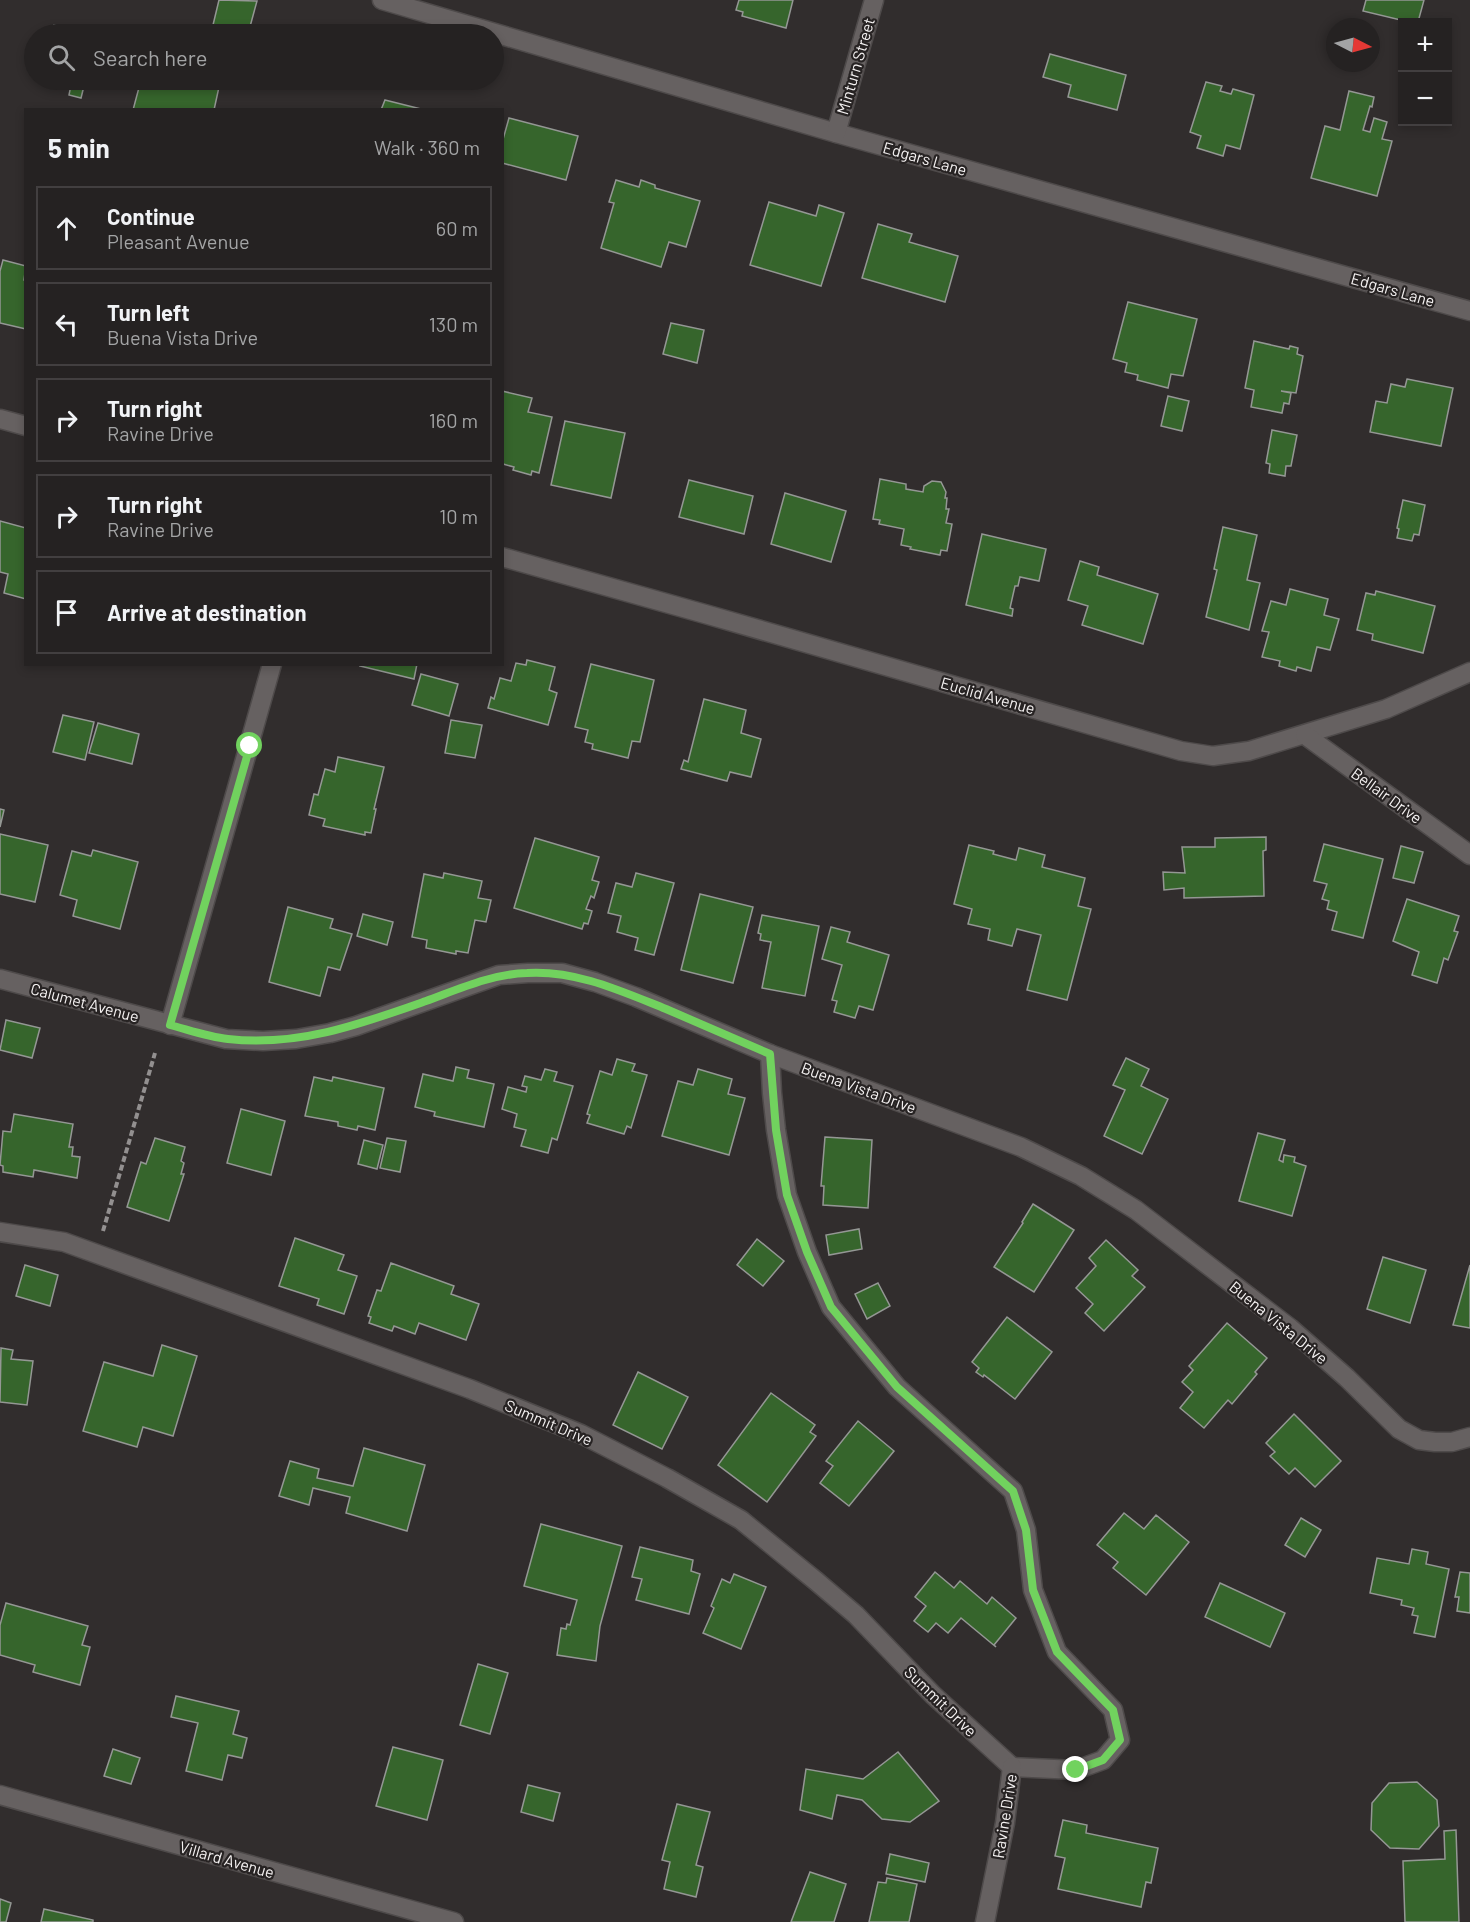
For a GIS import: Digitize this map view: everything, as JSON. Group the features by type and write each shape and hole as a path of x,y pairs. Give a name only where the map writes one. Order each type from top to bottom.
{"street":[{"name":"Edgars Lane","path":"382,0 464,24"},
{"name":"Minturn Street","path":"836,133 874,0"},
{"name":"Edgars Lane","path":"504,36 836,133 1470,311"},
{"path":"0,418 24,425"},
{"name":"Euclid Avenue","path":"504,558 1181,752 1213,756 1249,751 1386,709 1470,672"},
{"path":"170,1025 271,666"},
{"name":"Bellair Drive","path":"1305,735 1470,855"},
{"name":"Buena Vista Drive","path":"170,1025 226,1039 263,1041 296,1039 356,1026 499,975 562,973 595,982 770,1054 1021,1147 1081,1176 1136,1210 1290,1328 1347,1378 1399,1429 1419,1440 1435,1442 1452,1442 1470,1437"},
{"name":"Calumet Avenue","path":"0,980 170,1025"},
{"name":"Ravine Drive","path":"770,1054 774,1111 787,1195 807,1252 831,1307 897,1387 1013,1491 1026,1530 1033,1590 1057,1652 1113,1710 1120,1740 1103,1760 1076,1770 1012,1767 1005,1823 985,1922"},
{"name":"Summit Drive","path":"0,1232 64,1242 470,1389 581,1434 667,1478 741,1520 816,1581 856,1616 933,1695 1012,1767"},
{"name":"Villard Avenue","path":"0,1795 454,1922"}],"path":[{"path":"106,1221 155,1053"}],"building":[{"path":"219,0 257,1 251,24 213,24"},
{"path":"739,0 793,0 786,28 742,16 743,12 736,10"},
{"path":"1366,0 1424,0 1419,18 1398,19 1363,11"},
{"path":"1050,54 1126,75 1117,110 1068,97 1071,85 1043,77"},
{"path":"1206,82 1222,86 1220,91 1231,94 1233,89 1254,95 1240,149 1226,145 1223,156 1197,148 1201,136 1190,132"},
{"path":"70,90 83,90 81,98 69,95"},
{"path":"138,90 218,90 214,108 134,108"},
{"path":"1349,91 1374,97 1363,130 1370,132 1374,118 1387,122 1382,139 1392,141 1377,196 1311,178 1325,126 1340,130"},
{"path":"385,100 417,108 382,108"},
{"path":"509,118 578,136 566,180 504,164 504,136"},
{"path":"616,180 639,187 641,180 655,185 655,188 700,201 686,247 669,242 661,267 601,248 614,203 609,202"},
{"path":"769,202 816,216 819,205 844,213 821,286 750,265"},
{"path":"878,224 912,234 909,242 958,256 945,302 862,278"},
{"path":"3,260 24,265 24,329 0,323 0,271"},
{"path":"1128,302 1197,319 1183,376 1171,374 1168,388 1137,380 1138,375 1125,372 1127,363 1113,359"},
{"path":"671,323 704,330 697,363 663,354"},
{"path":"1254,341 1289,349 1290,346 1298,348 1297,354 1303,356 1296,393 1281,391 1291,393 1289,404 1284,403 1282,413 1251,407 1254,390 1245,388"},
{"path":"1407,379 1453,388 1441,446 1370,432 1376,401 1387,403 1391,384 1405,387"},
{"path":"504,391 532,398 528,412 552,417 539,473 532,471 531,475 513,470 514,467 504,464"},
{"path":"1168,396 1189,401 1182,431 1161,426"},
{"path":"565,421 625,433 611,498 551,485"},
{"path":"1272,430 1297,435 1291,466 1286,466 1285,476 1269,473 1270,464 1266,463"},
{"path":"880,479 906,484 906,489 923,492 924,486 932,481 941,482 946,492 946,509 949,509 946,523 952,524 947,551 941,550 940,555 910,549 911,547 901,545 904,529 879,524 880,520 873,519"},
{"path":"689,480 753,496 744,534 679,517"},
{"path":"785,493 846,511 831,562 771,544"},
{"path":"1403,500 1425,505 1419,535 1414,534 1412,541 1397,538"},
{"path":"0,521 24,527 24,598 4,593 8,574 0,572"},
{"path":"1223,527 1257,535 1247,580 1260,583 1249,630 1206,617 1217,570 1214,569"},
{"path":"982,534 1046,549 1039,581 1020,577 1018,586 1015,586 1010,608 1013,609 1012,616 966,605"},
{"path":"1080,561 1099,567 1097,575 1158,594 1143,644 1082,625 1088,606 1068,600"},
{"path":"1290,589 1328,599 1324,615 1339,619 1330,650 1317,647 1311,671 1297,667 1296,671 1279,666 1280,661 1262,657 1269,632 1262,631 1271,601 1286,605"},
{"path":"1376,591 1435,606 1423,653 1372,640 1373,634 1357,630 1366,593 1375,595"},
{"path":"527,660 555,667 549,690 557,693 548,725 488,708 491,697 494,699 500,678 511,681 516,663 526,665"},
{"path":"591,664 654,680 640,742 632,741 628,758 592,749 593,744 585,742 588,730 575,727"},
{"path":"360,666 417,666 414,679"},
{"path":"421,674 458,684 449,716 412,705"},
{"path":"704,699 746,710 741,733 761,739 751,777 730,772 727,781 681,769 684,760 688,762"},
{"path":"63,715 94,722 85,760 53,752"},
{"path":"451,720 482,725 475,758 445,753"},
{"path":"98,723 139,734 132,764 89,753"},
{"path":"338,757 384,767 371,833 365,832 365,835 323,826 325,819 309,815 314,794 318,795 325,769 335,772"},
{"path":"0,809 4,810 0,827"},
{"path":"0,834 48,845 35,902 0,894"},
{"path":"1266,837 1266,850 1263,851 1264,896 1184,898 1184,888 1164,890 1163,872 1185,873 1182,847 1215,847 1215,838"},
{"path":"535,838 599,857 592,880 599,882 594,898 591,896 586,909 592,911 588,924 584,923 582,929 514,908"},
{"path":"1324,844 1383,859 1363,938 1332,930 1337,912 1327,909 1329,901 1322,899 1327,884 1314,881"},
{"path":"969,845 994,851 993,854 1016,860 1019,848 1045,855 1042,867 1085,878 1078,906 1091,909 1067,1000 1027,990 1041,935 1017,929 1012,946 988,940 990,929 968,924 972,909 954,904"},
{"path":"1401,846 1423,852 1414,883 1393,878"},
{"path":"93,850 138,862 120,929 73,916 77,900 60,895 72,851 91,856"},
{"path":"444,873 482,881 478,898 491,900 486,922 475,920 468,953 456,951 456,954 426,948 427,940 412,937 424,874 443,878"},
{"path":"636,873 674,883 654,955 635,950 638,938 617,932 621,916 608,913 616,883 632,887"},
{"path":"700,894 753,907 733,983 681,970"},
{"path":"1407,899 1459,916 1454,931 1458,932 1448,960 1444,958 1437,983 1412,975 1419,952 1393,941"},
{"path":"288,907 333,919 330,928 352,934 340,970 328,967 320,996 269,982"},
{"path":"363,914 393,922 387,945 357,936"},
{"path":"762,915 819,926 805,996 762,988 771,942 760,940 761,934 758,933"},
{"path":"831,927 850,932 847,942 889,955 873,1010 859,1006 855,1018 834,1012 837,1001 832,1000 842,965 822,959"},
{"path":"6,1020 40,1028 32,1058 0,1050"},
{"path":"1126,1058 1149,1069 1141,1086 1168,1099 1142,1154 1104,1136 1125,1090 1113,1085"},
{"path":"617,1059 635,1064 632,1071 647,1075 631,1128 627,1126 624,1134 587,1123 590,1115 587,1114 600,1071 612,1075"},
{"path":"456,1067 469,1070 467,1078 494,1084 484,1127 434,1116 435,1112 415,1107 423,1074 453,1081"},
{"path":"545,1069 557,1072 554,1081 573,1086 557,1140 552,1138 548,1153 521,1146 526,1130 514,1127 517,1114 502,1109 508,1087 526,1092 527,1087 522,1086 525,1076 541,1080"},
{"path":"698,1069 732,1079 728,1094 745,1098 729,1155 662,1136 678,1081 693,1085"},
{"path":"314,1077 332,1081 333,1077 384,1088 375,1130 358,1126 357,1130 338,1126 338,1122 305,1116"},
{"path":"241,1109 285,1121 271,1175 227,1163"},
{"path":"14,1114 73,1124 69,1147 73,1147 72,1156 80,1157 77,1178 34,1170 33,1177 3,1172 3,1166 0,1165 3,1131 11,1132"},
{"path":"1258,1133 1285,1140 1279,1160 1283,1162 1284,1155 1295,1157 1294,1162 1306,1166 1292,1216 1239,1201"},
{"path":"825,1137 872,1140 868,1208 823,1205 824,1186 821,1186"},
{"path":"155,1138 185,1147 181,1161 184,1163 181,1174 184,1174 169,1221 127,1207 141,1162 146,1164"},
{"path":"387,1138 406,1141 400,1172 380,1168"},
{"path":"364,1140 383,1145 377,1169 358,1164"},
{"path":"1033,1204 1074,1230 1034,1292 994,1267"},
{"path":"859,1229 862,1249 829,1255 826,1235"},
{"path":"295,1238 344,1255 338,1270 357,1276 344,1314 317,1305 319,1299 279,1286"},
{"path":"757,1239 784,1261 763,1286 737,1265"},
{"path":"1106,1240 1138,1270 1132,1276 1145,1287 1104,1331 1085,1313 1093,1304 1076,1288 1096,1266 1089,1258"},
{"path":"1383,1257 1426,1270 1410,1323 1367,1309"},
{"path":"391,1263 454,1286 451,1294 479,1304 466,1340 419,1323 415,1334 394,1326 392,1331 369,1323 371,1317 368,1316 377,1290 381,1291"},
{"path":"25,1265 58,1275 50,1306 16,1296"},
{"path":"1470,1265 1470,1328 1453,1325"},
{"path":"878,1283 890,1306 867,1319 855,1294"},
{"path":"1007,1317 1052,1352 1015,1399 984,1375 983,1377 976,1372 979,1368 972,1362"},
{"path":"1227,1323 1267,1358 1232,1404 1228,1400 1204,1428 1180,1408 1193,1392 1182,1382 1193,1370 1189,1366"},
{"path":"162,1345 197,1356 173,1436 143,1427 137,1447 83,1431 104,1362 153,1376"},
{"path":"1,1348 13,1350 11,1359 33,1361 27,1405 0,1402"},
{"path":"638,1372 688,1397 662,1449 613,1425"},
{"path":"771,1393 815,1425 810,1432 816,1436 767,1502 718,1465"},
{"path":"1294,1414 1341,1461 1315,1487 1295,1468 1289,1474 1270,1456 1275,1452 1266,1443"},
{"path":"858,1421 894,1451 849,1506 820,1483 833,1466 826,1461"},
{"path":"364,1448 425,1465 407,1531 346,1513 350,1497 313,1488 309,1505 279,1496 290,1461 319,1469 317,1478 353,1486"},
{"path":"1124,1513 1144,1529 1156,1515 1189,1542 1146,1595 1113,1568 1118,1562 1097,1545"},
{"path":"1301,1518 1321,1530 1305,1557 1285,1545"},
{"path":"541,1524 622,1546 600,1626 596,1661 557,1655 561,1628 566,1629 567,1624 570,1625 577,1600 524,1586"},
{"path":"640,1547 693,1560 691,1571 700,1574 689,1614 636,1600 642,1579 632,1577"},
{"path":"1412,1549 1428,1552 1426,1564 1449,1569 1435,1637 1414,1633 1418,1616 1412,1615 1414,1608 1401,1605 1402,1600 1370,1593 1377,1558 1409,1564"},
{"path":"935,1572 954,1588 960,1581 987,1604 992,1597 1016,1618 994,1645 996,1647 961,1618 948,1633 936,1623 928,1632 914,1621 926,1606 915,1597"},
{"path":"1460,1572 1470,1573 1470,1613 1457,1611 1459,1597 1455,1597"},
{"path":"734,1574 766,1587 741,1649 703,1633 714,1608 711,1606 722,1579 730,1583"},
{"path":"1220,1583 1285,1613 1270,1647 1205,1617"},
{"path":"6,1603 88,1626 82,1645 90,1647 80,1685 33,1672 35,1665 0,1655 0,1625"},
{"path":"478,1664 508,1673 490,1734 460,1725"},
{"path":"176,1696 239,1711 233,1734 247,1738 242,1758 228,1755 222,1780 186,1771 198,1723 171,1717"},
{"path":"393,1747 443,1760 427,1820 376,1806"},
{"path":"113,1749 140,1758 131,1784 104,1776"},
{"path":"898,1752 939,1801 910,1822 882,1819 862,1800 837,1795 832,1819 800,1810 806,1769 863,1779"},
{"path":"1417,1782 1437,1800 1439,1826 1419,1849 1390,1848 1371,1830 1372,1803 1389,1783"},
{"path":"528,1785 560,1793 553,1821 521,1812"},
{"path":"677,1804 710,1812 696,1865 703,1867 696,1897 664,1889 670,1862 662,1860"},
{"path":"1063,1820 1087,1825 1086,1833 1158,1848 1151,1883 1146,1882 1141,1907 1058,1889 1065,1858 1055,1856"},
{"path":"1456,1830 1459,1922 1405,1922 1403,1861 1445,1859 1444,1831"},
{"path":"890,1854 929,1863 925,1882 886,1874"},
{"path":"810,1872 846,1884 834,1922 791,1922"},
{"path":"887,1878 917,1884 909,1922 869,1922 878,1882 886,1883"},
{"path":"0,1899 11,1903 6,1922 0,1922"},
{"path":"44,1909 93,1920 93,1922 41,1922"}],"route":[{"path":"250,746 170,1025 226,1039 263,1041 296,1039 356,1026 499,975 562,973 636,997 770,1054 776,1130 787,1195 807,1252 831,1307 897,1387 1013,1491 1026,1530 1033,1590 1057,1652 1113,1710 1120,1740 1103,1760 1076,1770"}]}
